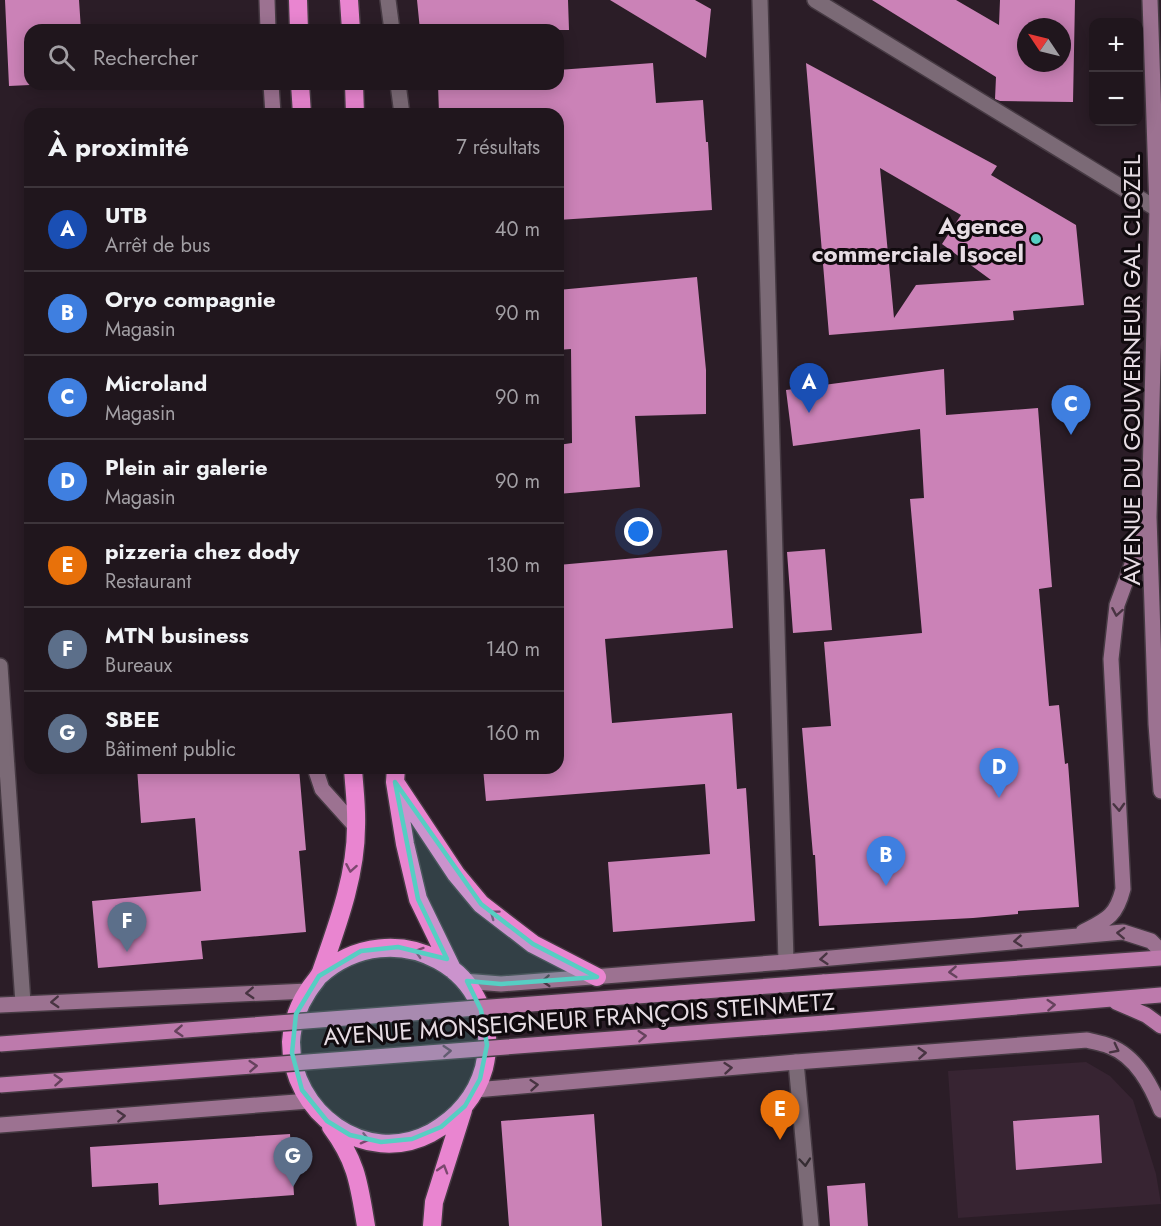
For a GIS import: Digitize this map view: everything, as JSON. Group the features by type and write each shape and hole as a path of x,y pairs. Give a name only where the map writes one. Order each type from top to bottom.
{"highway":[{"path":"298,0 298,24"},
{"path":"349,0 351,24"},
{"path":"300,90 302,108"},
{"path":"354,90 355,108"},
{"path":"320,976 343,908 352,864 357,828 353,774"},
{"path":"395,775 405,844 418,898 458,976"},
{"path":"395,775 456,874 481,904 533,944 597,977"},
{"path":"327,1121 365,1140 396,1142 427,1134 454,1117 465,1106 484,1068 486,1033 481,1010 470,990 458,976 433,957 422,952 398,947 367,950 350,955 333,964 308,991 296,1014 291,1039 293,1065 297,1078 309,1101 327,1121 354,1165 366,1226"},
{"path":"432,1226 434,1202 465,1106"}],"main road":[{"path":"267,0 268,24"},
{"name":"AVENUE DU GOUVERNEUR GAL CLOZEL","path":"1150,0 1159,213 1149,517 1156,724 1161,791"},
{"path":"271,90 273,108"},
{"path":"1077,936 1108,919 1119,905 1123,890 1111,659 1118,605 1149,517"},
{"name":"AVENUE DU GOUVERNEUR GAL CLOZEL","path":"1154,633 1161,668"},
{"path":"317,774 322,789 357,828"},
{"name":"AVENUE MONSEIGNEUR FRANÇOIS STEINMETZ","path":"458,976 501,984 786,962 1123,932 1151,941 1161,951"},
{"name":"AVENUE MONSEIGNEUR FRANÇOIS STEINMETZ","path":"0,1044 1095,961 1161,958"},
{"name":"AVENUE MONSEIGNEUR FRANÇOIS STEINMETZ","path":"0,1005 308,991"},
{"name":"AVENUE MONSEIGNEUR FRANÇOIS STEINMETZ","path":"0,1085 825,1023 1161,995"},
{"path":"1113,1000 1146,1015 1161,1026"},
{"path":"475,1090 1086,1040 1110,1046 1127,1056 1148,1083 1161,1110"},
{"path":"0,1125 309,1101"}],"street":[{"path":"388,0 391,24"},
{"path":"760,0 786,962"},
{"path":"815,0 1159,213"},
{"path":"399,90 401,108"},
{"path":"0,666 23,1004"},
{"path":"796,1062 811,1226"}],"highlighted area":[{"path":"395,782 481,904 533,944 597,977 501,984 467,981 481,1010 487,1045 480,1079 465,1106 441,1127 412,1139 381,1142 350,1135 327,1121 302,1090 292,1053 296,1014 319,976 361,951 398,947 447,959 418,899"}],"shaded area":[{"path":"1086,1062 1110,1076 1133,1100 1156,1174 1161,1204 958,1218 948,1071"}],"building":[{"path":"5,0 79,0 81,24 24,24 24,85 9,86"},
{"path":"417,0 568,0 569,30 564,30 564,24 419,24"},
{"path":"610,0 695,0 711,9 706,58"},
{"path":"872,0 956,0 999,25 1000,0 1075,0 1073,102 1000,101 995,99 996,77"},
{"path":"653,63 656,103 703,100 712,210 564,220 564,108 439,108 438,90 564,90 564,70"},
{"path":"806,63 997,166 991,175 1076,225 1084,305 1013,311 1014,320 829,335","holes":["880,168 961,215 942,244 991,280 916,285 894,318"]},
{"path":"697,277 706,370 706,414 635,416 640,487 564,493 564,444 572,443 571,349 564,350 564,289"},
{"path":"944,369 946,415 1038,408 1052,587 1039,589 1049,706 1059,705 1065,764 1068,763 1079,907 1018,911 1018,914 973,918 819,926 815,855 813,855 802,728 831,726 824,642 922,633 910,499 924,498 920,429 793,446 786,390"},
{"path":"825,549 832,630 793,633 787,552"},
{"path":"727,550 733,628 605,639 612,723 732,713 737,789 746,788 755,921 613,932 608,862 710,854 705,784 486,801 484,774 564,774 564,564"},
{"path":"137,774 300,774 306,850 299,851 306,932 201,941 203,959 98,968 92,901 201,891 195,818 141,823"},
{"path":"594,1114 602,1226 509,1226 501,1121"},
{"path":"1099,1115 1102,1163 1016,1170 1013,1121"},
{"path":"290,1134 294,1195 159,1205 158,1183 92,1187 90,1147"},
{"path":"865,1183 868,1226 830,1226 827,1186"}],"place":[{"name":"Agence commerciale Isocel","path":"1036,239"},
{"name":"UTB","path":"809,413"},
{"name":"Microland","path":"1071,435"},
{"name":"Plein air galerie","path":"999,798"},
{"name":"Oryo compagnie","path":"886,886"},
{"name":"MTN business","path":"127,952"},
{"name":"pizzeria chez dody","path":"780,1140"},
{"name":"SBEE","path":"293,1187"}]}
